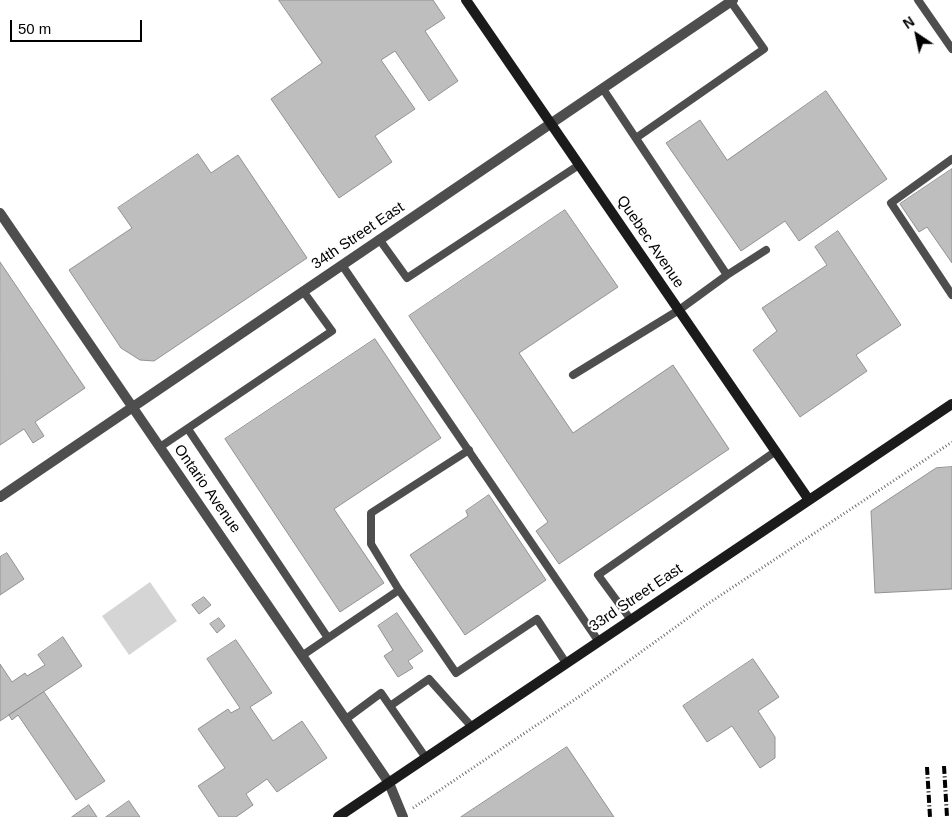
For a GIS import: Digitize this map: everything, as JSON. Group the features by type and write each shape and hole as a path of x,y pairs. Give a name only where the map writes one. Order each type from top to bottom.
{"main road":[{"name":"Quebec Avenue","path":"466,0 809,500"},
{"name":"33rd Street East","path":"338,817 952,404"}],"street":[{"name":"34th Street East","path":"0,497 732,1"},
{"name":"Ontario Avenue","path":"0,213 389,783 402,816"}],"lane":[{"path":"918,0 952,49"},
{"path":"636,138 764,49 732,1"},
{"path":"603,88 727,275"},
{"path":"952,160 891,202 952,295"},
{"path":"379,239 407,278 579,165"},
{"path":"573,375 679,310 727,275 766,250"},
{"path":"342,264 599,642"},
{"path":"160,447 332,331 303,291"},
{"path":"188,429 328,638"},
{"path":"469,450 371,513 371,544 399,590 456,673 537,619 566,663"},
{"path":"631,620 598,575 776,451"},
{"path":"303,655 399,590"},
{"path":"390,706 430,679 472,726"},
{"path":"346,719 381,693 426,758"}],"path":[{"path":"402,816 583,694 706,605 952,442"}],"shaded area":[{"path":"150,582 177,621 129,655 102,616"}],"building":[{"path":"279,0 433,0 445,18 425,31 458,81 429,101 395,51 381,60 415,109 375,136 392,162 339,198 271,99 322,63"},
{"path":"826,91 887,179 799,241 785,221 741,251 666,143 700,120 727,160"},
{"path":"198,154 211,173 238,155 307,258 154,361 140,360 121,348 69,270 132,228 118,208"},
{"path":"952,169 952,263 927,227 919,232 900,204"},
{"path":"565,210 618,287 519,353 573,433 673,365 729,449 559,564 536,531 548,522 409,316"},
{"path":"838,231 901,325 856,355 867,371 800,417 753,350 777,331 762,308 827,265 815,247"},
{"path":"0,262 85,388 35,422 44,436 33,443 24,429 0,445"},
{"path":"375,339 441,438 334,509 384,583 340,612 225,439"},
{"path":"952,467 952,589 875,593 871,511 936,468"},
{"path":"489,495 546,580 465,635 410,555 468,516 466,511"},
{"path":"7,553 24,579 0,595 0,557"},
{"path":"204,597 211,605 199,614 192,605"},
{"path":"397,613 423,651 408,661 413,668 398,677 384,656 393,650 378,626"},
{"path":"219,618 225,626 217,633 210,624"},
{"path":"63,637 82,666 0,721 0,664 12,682 25,673 27,676 45,665 38,655"},
{"path":"236,640 272,693 250,707 273,741 302,721 327,758 277,792 267,779 246,794 253,805 236,817 219,817 198,786 225,768 198,729 228,709 231,713 240,708 207,659"},
{"path":"753,659 779,697 758,711 775,737 775,758 760,768 732,726 707,742 683,706"},
{"path":"44,692 105,781 76,800 18,715 12,720 9,715"},
{"path":"567,747 614,817 461,817"},
{"path":"129,801 140,817 106,817"},
{"path":"89,805 97,817 72,817"}],"railway":[{"path":"944,766 947,817"},
{"path":"927,767 930,817"}]}
